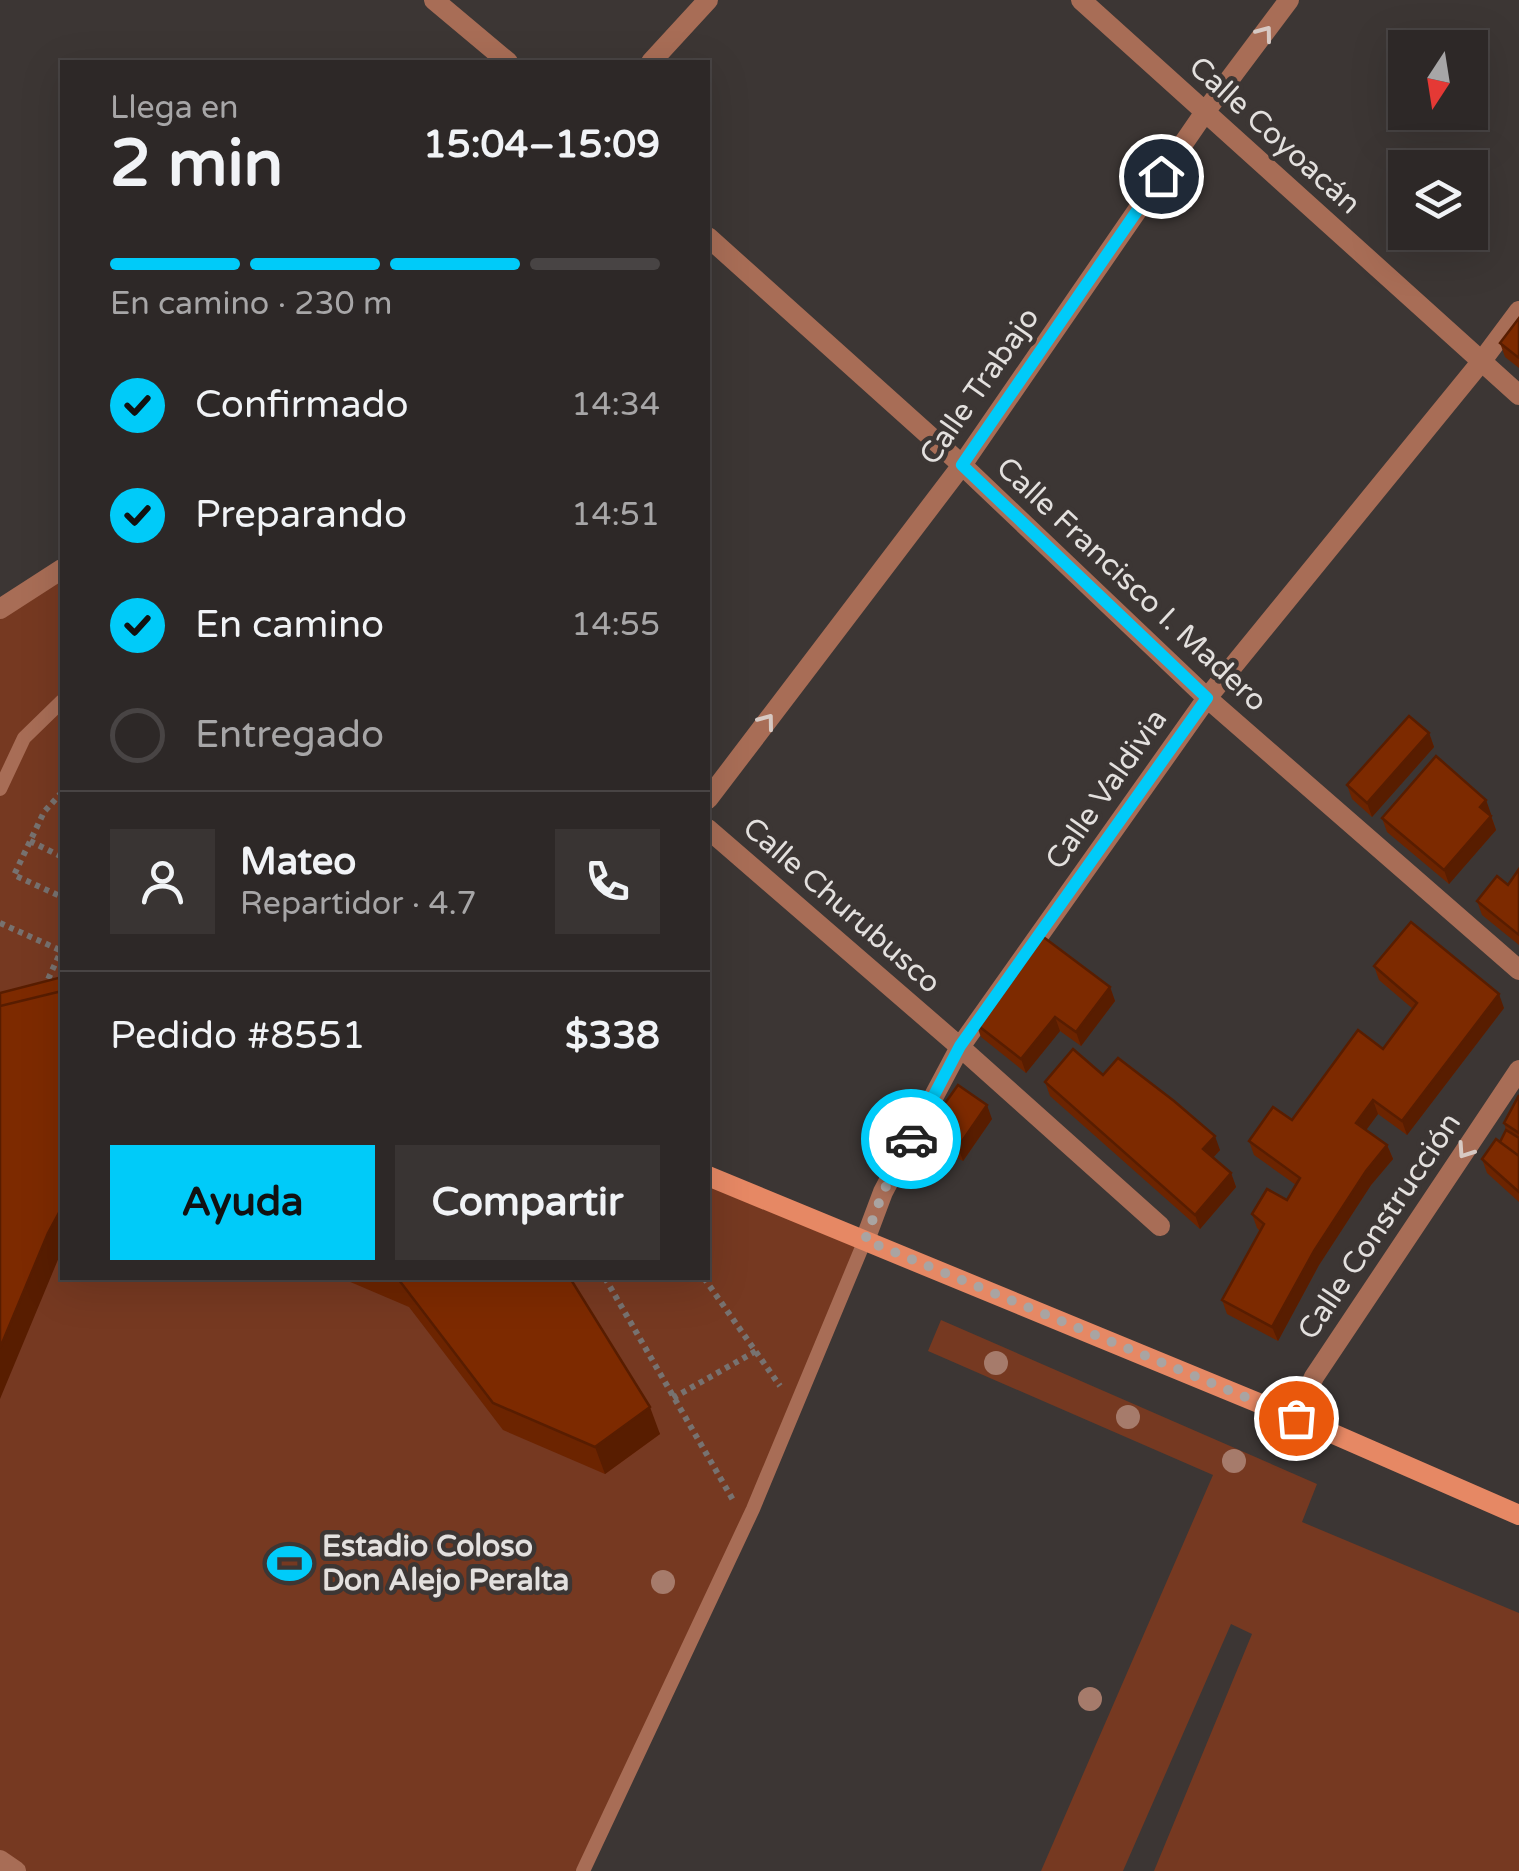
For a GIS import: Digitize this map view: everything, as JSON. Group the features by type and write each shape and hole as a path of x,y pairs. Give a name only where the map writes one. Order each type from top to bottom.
{"street":[{"path":"434,0 506,60"},
{"path":"653,60 708,0"},
{"name":"Calle Coyoacán","path":"1081,0 1519,395"},
{"name":"Calle Trabajo","path":"710,796 962,465 1205,112 1290,0"},
{"name":"Calle Francisco I. Madero","path":"710,239 962,465 1207,698 1519,970"},
{"name":"Calle Valdivia","path":"865,1240 883,1192 960,1046 1207,698 1519,311"},
{"path":"0,609 60,570"},
{"name":"Calle Churubusco","path":"710,831 960,1046 1160,1226"},
{"name":"Calle Construcción","path":"1296,1418 1314,1377 1519,1070"},
{"path":"710,1177 1519,1514"},
{"path":"0,1860 16,1871"}],"lane":[{"path":"0,789 24,738 60,703"},
{"path":"583,1871 753,1508 865,1240"}],"path":[{"path":"60,794 44,812 14,875 60,896"},
{"path":"30,841 60,855"},
{"path":"0,923 60,949"},
{"path":"40,998 60,954"},
{"path":"605,1280 730,1498 753,1508"},
{"path":"705,1280 795,1408"},
{"path":"673,1398 756,1351"}],"shaded area":[{"path":"60,570 60,1280 710,1280 710,1177 865,1240 753,1509 583,1871 16,1871 0,1860 0,609"},
{"path":"941,1320 1317,1484 1302,1522 1519,1613 1519,1871 1154,1871 1252,1634 1231,1624 1123,1871 1041,1871 1213,1475 928,1351"}],"building":[{"path":"1519,318 1519,358 1500,343"},
{"path":"1409,716 1429,733 1367,803 1347,785"},
{"path":"1436,756 1486,800 1480,807 1491,816 1444,870 1382,818"},
{"path":"1519,869 1519,935 1477,901 1497,876 1508,885"},
{"path":"1411,922 1499,994 1402,1121 1373,1100 1356,1123 1387,1145 1314,1251 1272,1327 1222,1300 1264,1224 1252,1214 1267,1189 1287,1200 1300,1178 1249,1141 1273,1107 1292,1120 1358,1030 1383,1049 1417,1003 1374,966"},
{"path":"1042,936 1110,987 1076,1032 1055,1017 1021,1059 976,1024"},
{"path":"60,978 60,991 0,1006 0,993"},
{"path":"60,991 60,1211 0,1348 0,1006"},
{"path":"1073,1049 1103,1075 1118,1058 1215,1136 1203,1149 1231,1173 1195,1215 1045,1082"},
{"path":"958,1085 987,1105 958,1147 926,1130"},
{"path":"1519,1095 1519,1133 1504,1123"},
{"path":"1506,1130 1519,1138 1519,1156 1500,1142"},
{"path":"1496,1139 1519,1156 1519,1192 1482,1159"},
{"path":"399,1280 571,1280 650,1407 595,1447 493,1403"}],"way so far":[{"path":"911,1139 883,1192 865,1240 1296,1418"}],"place":[{"name":"Estadio Coloso Don Alejo Peralta","path":"289,1563"}],"route":[{"path":"911,1139 960,1046 1207,698 962,465 1161,176"}]}
